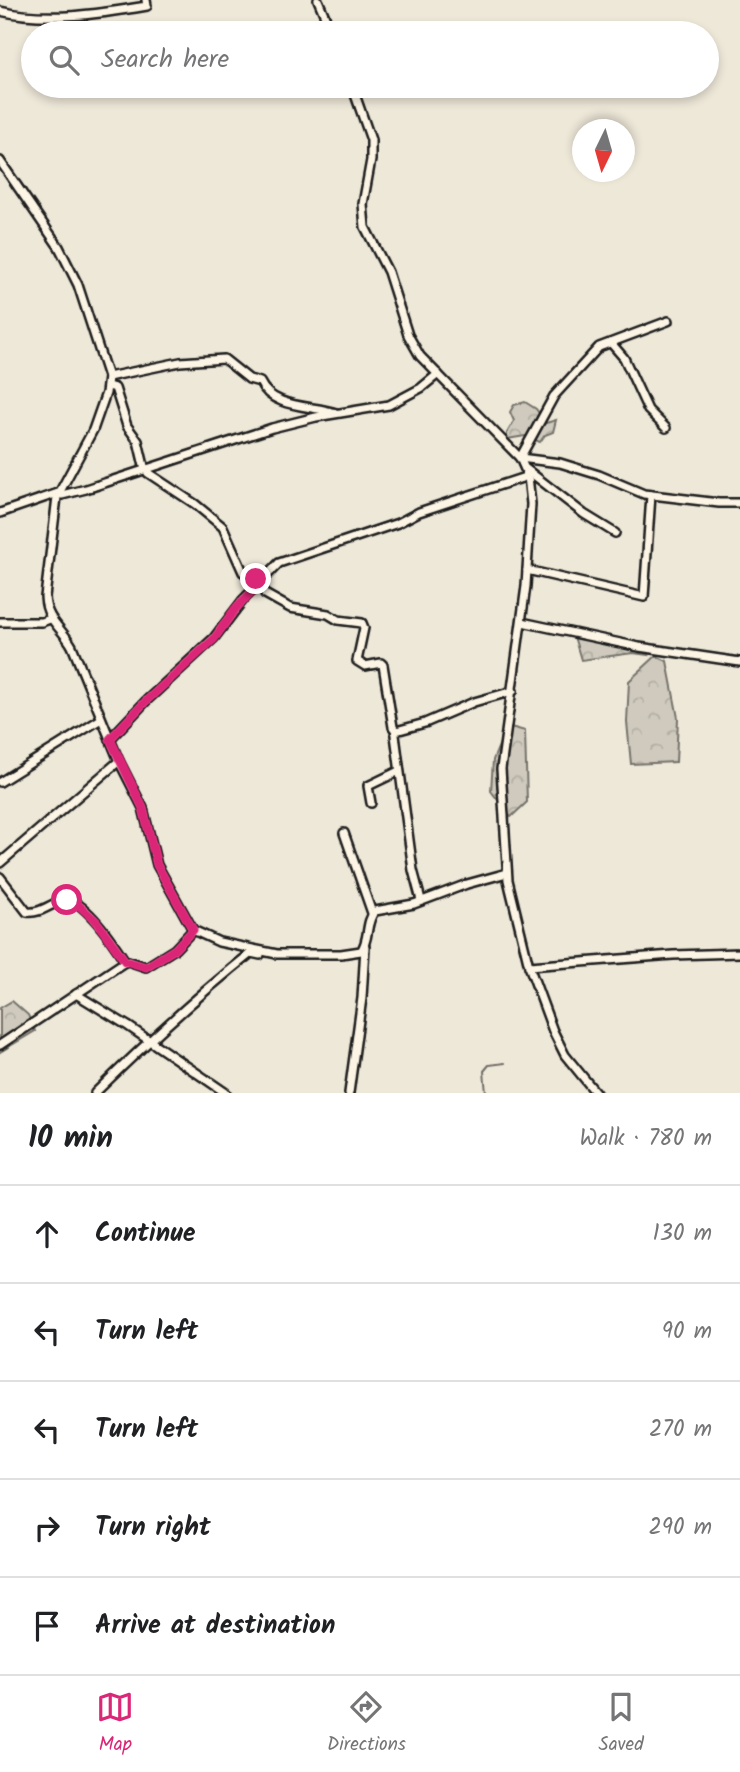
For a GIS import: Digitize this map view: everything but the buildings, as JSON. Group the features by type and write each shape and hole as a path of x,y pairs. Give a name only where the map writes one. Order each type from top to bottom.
{"street":[{"path":"0,11 44,16 122,11 147,6 146,0"},
{"path":"318,0 327,21"},
{"path":"356,98 372,140 363,204 365,226 388,272 411,342 420,356 520,458 527,472 531,504 527,570 500,779 507,873 529,966 560,1048 596,1093"},
{"path":"0,162 59,247 78,285 108,382 115,388 127,426 138,441 150,476 174,488 223,527 243,572 261,583 265,594 289,608 362,623 364,628 357,661 365,666 381,663 383,665 393,727 396,731"},
{"path":"520,458 554,396 600,347 668,321"},
{"path":"611,343 624,358 648,410 666,428"},
{"path":"108,382 180,362 223,359 249,379 260,382 265,391 281,400 339,414"},
{"path":"0,513 58,493 62,495 83,490 272,428 389,404 421,388 438,374"},
{"path":"108,382 93,430 58,493 45,597 46,609 50,619 66,636 146,817 157,865 193,930 219,942 278,954 305,955 361,951 365,946"},
{"path":"520,458 560,463 651,495 740,503"},
{"path":"527,472 615,533"},
{"path":"110,739 146,701 214,639 235,609 279,562 398,523 419,512 527,472"},
{"path":"527,570 645,597 651,495"},
{"path":"0,622 42,622 50,619"},
{"path":"522,622 639,647 740,662"},
{"path":"396,731 425,723 474,702 513,691"},
{"path":"0,782 101,719"},
{"path":"396,731 394,735 413,870 421,900"},
{"path":"0,863 119,761"},
{"path":"371,803 368,786 399,771"},
{"path":"344,833 372,913 365,946 362,998 349,1093"},
{"path":"372,913 383,908 414,904 507,873"},
{"path":"0,877 27,912 35,912 64,900 75,902 96,921 125,961 146,967 175,949 193,930"},
{"path":"95,1093 190,1004 251,953 283,960 298,959 305,955"},
{"path":"529,966 673,955 740,953"},
{"path":"0,1045 125,961"},
{"path":"76,995 226,1093"}],"green space":[{"path":"525,402 536,409 546,423 556,420 553,432 545,435 540,442 525,436 507,439 507,433 514,421 510,412 514,405"},
{"path":"573,633 645,648 648,655 633,653 581,660"},
{"path":"656,656 667,661 678,718 676,762 631,764 627,722 629,681"},
{"path":"507,726 525,731 527,802 511,817 491,791 493,760"},
{"path":"12,1001 28,1015 35,1031 0,1052 0,1008"}],"waterway":[{"path":"486,1093 484,1071 489,1065 505,1063"}],"route":[{"path":"67,900 75,902 96,921 125,961 137,965 146,967 169,953 193,930 157,865 143,808 110,739 146,701 214,639 226,619 261,583 256,579"}]}
